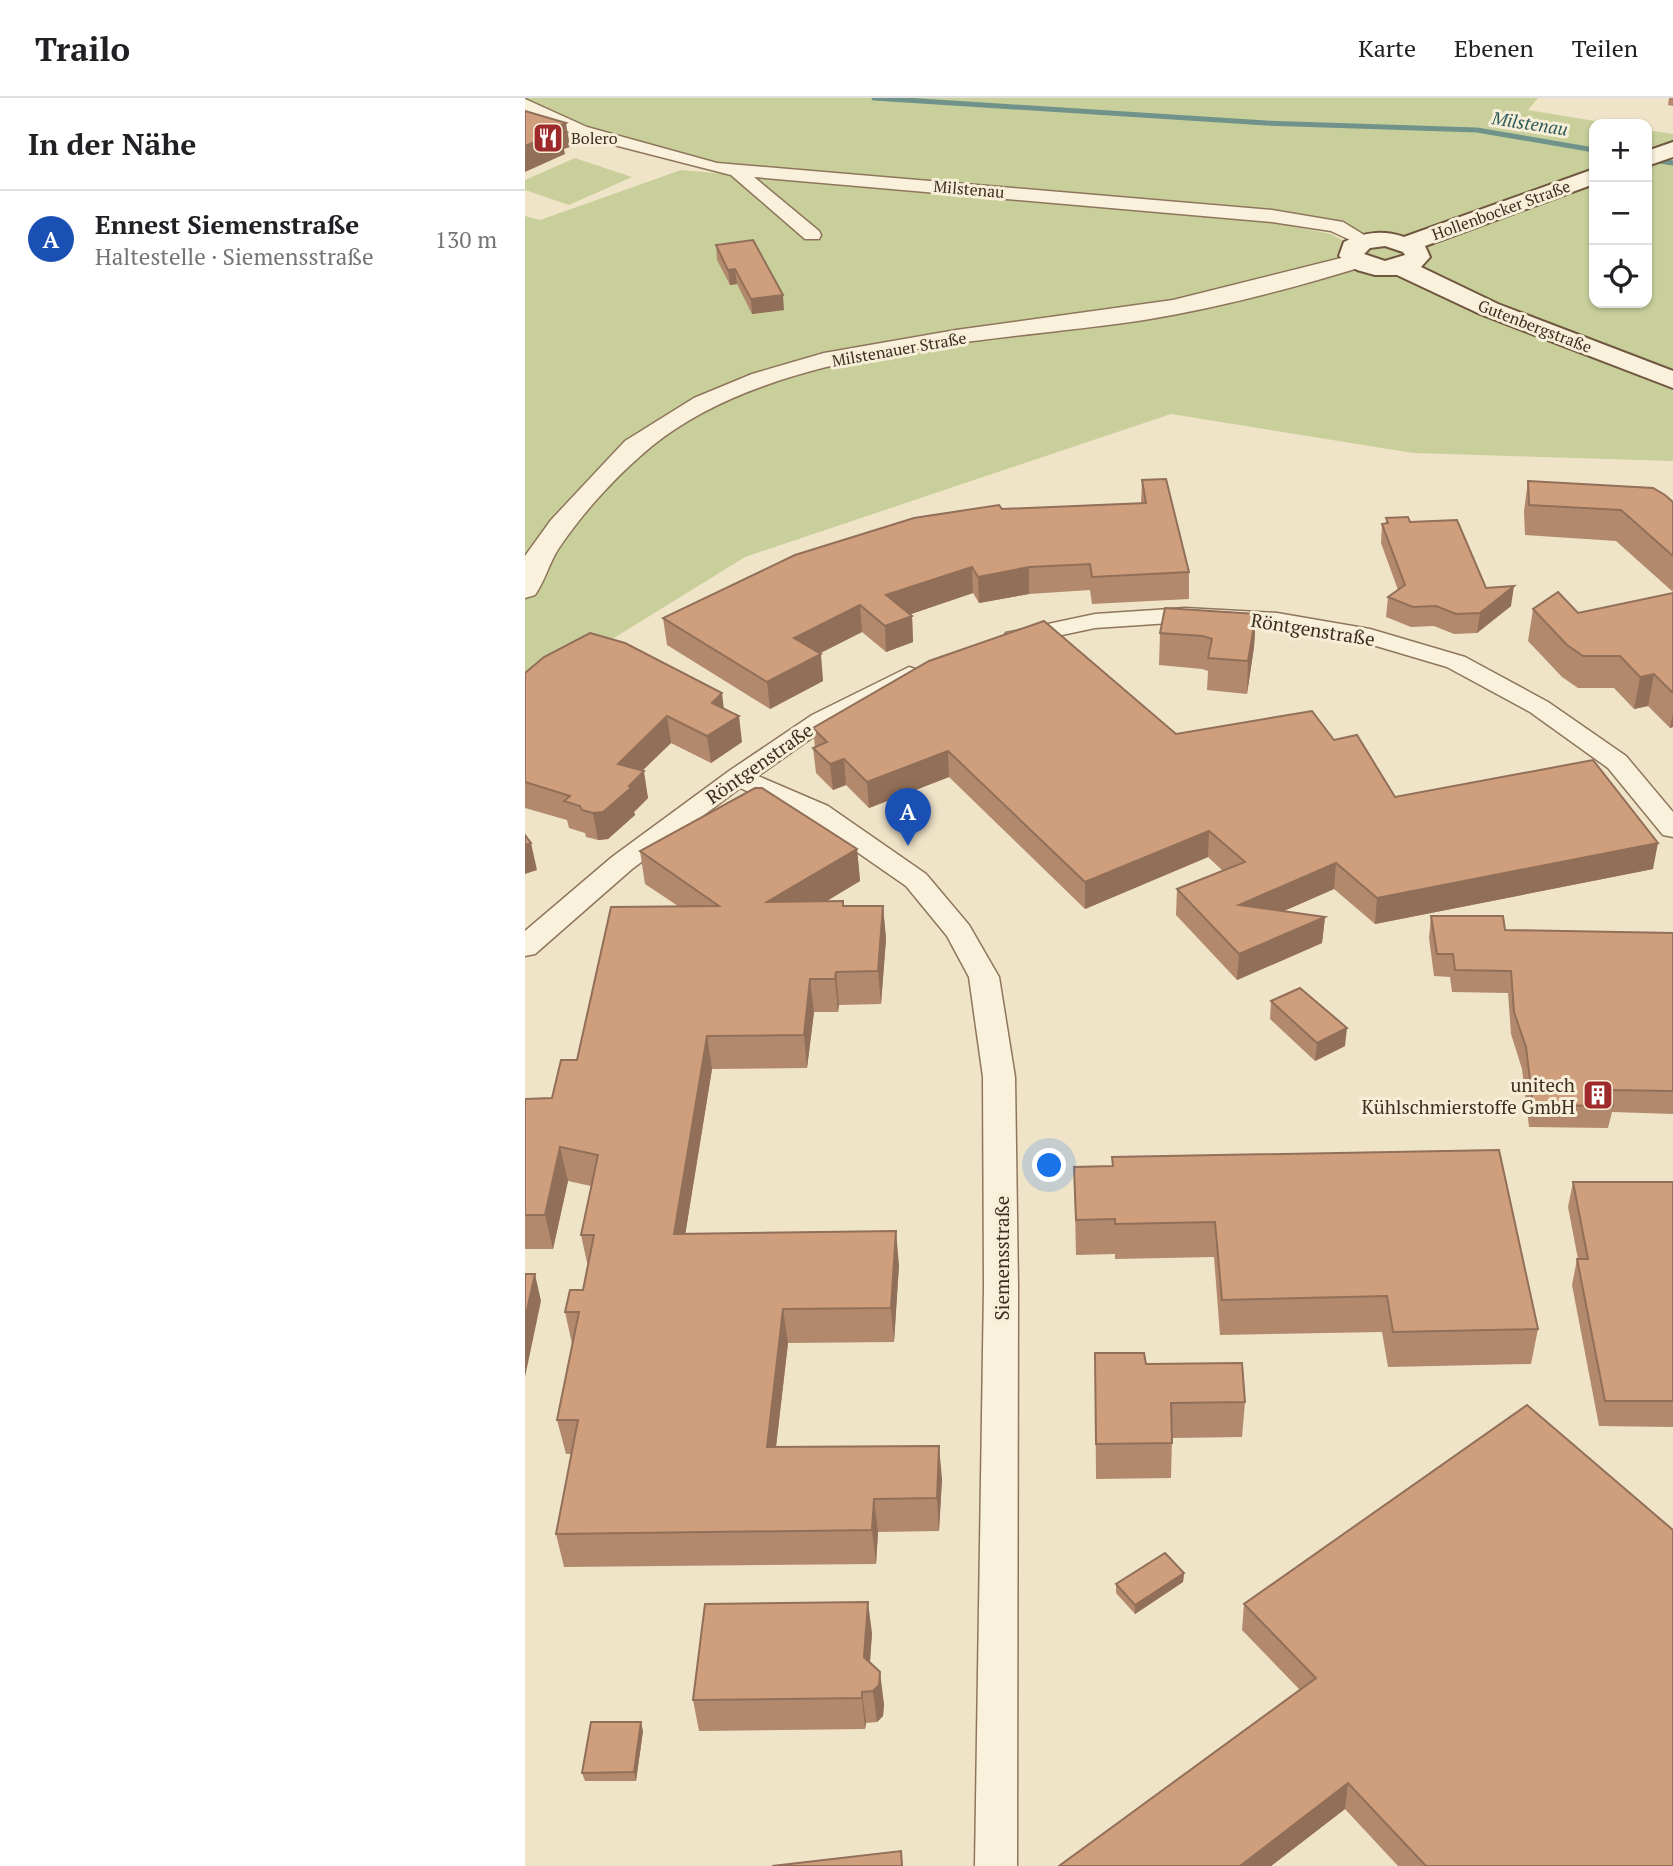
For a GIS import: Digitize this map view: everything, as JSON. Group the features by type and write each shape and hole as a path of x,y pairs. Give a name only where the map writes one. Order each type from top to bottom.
{"main road":[{"name":"Hollenbocker Straße","path":"1361,251 1386,239 1404,256 1454,225 1589,178"},
{"name":"Gutenbergstraße","path":"1404,256 1489,309 1673,380"}],"street":[{"name":"Milstenau","path":"525,104 581,131 678,159 737,171 1272,216 1336,226 1361,251"},
{"name":"Milstenau","path":"737,171 812,235"},
{"name":"Milstenauer Straße","path":"525,589 544,549 576,508 629,452 671,421 719,396 777,376 861,354 1202,302 1273,286 1361,251"},
{"name":"Röntgenstraße","path":"991,644 1095,621 1185,615 1277,620 1370,636 1456,662 1539,707 1617,762 1673,829"},
{"name":"Röntgenstraße","path":"525,947 622,863 738,777 821,720 927,668"},
{"name":"Siemensstraße","path":"738,777 818,812 916,880 959,932 984,977 999,1077 1001,1300 996,1866"}],"green space":[{"path":"525,98 1538,98 1528,110 1589,120 1589,308 1652,308 1652,131 1673,134 1673,149 1655,157 1673,159 1673,461 1413,453 1171,414 745,557 525,693 525,216 540,220 681,170 1266,221 1331,234 1344,241 1340,257 1358,243 1336,226 737,171 653,152 525,104"},
{"path":"575,158 632,177 569,205 525,190 525,180"}],"building":[{"path":"525,111 566,123 555,128 562,130 525,146"},
{"path":"753,240 783,295 751,299 735,269 728,270 716,245"},
{"path":"1166,479 1189,572 1092,577 1090,564 1029,567 978,577 972,567 886,595 912,616 885,626 860,605 794,638 821,654 767,682 663,618 795,555 914,518 999,505 1002,509 1146,503 1142,480"},
{"path":"1528,481 1653,488 1673,502 1673,556 1621,510 1529,505"},
{"path":"1408,517 1410,522 1457,520 1486,588 1514,586 1480,613 1456,614 1436,606 1413,607 1388,597 1405,585 1382,524 1388,523 1386,518"},
{"path":"1558,592 1578,613 1673,593 1673,693 1654,674 1640,677 1620,656 1583,656 1567,645 1533,609"},
{"path":"1165,608 1256,614 1248,661 1208,658 1212,639 1203,636 1160,633"},
{"path":"1044,621 1176,734 1312,711 1334,740 1357,735 1395,797 1593,760 1658,843 1377,898 1336,863 1239,905 1325,917 1239,954 1177,889 1245,862 1209,831 1085,882 948,751 867,782 844,759 830,764 813,748 827,742 813,728 929,661"},
{"path":"590,633 625,643 722,693 712,703 739,716 707,736 667,716 618,764 644,771 629,786 631,788 603,812 593,813 564,801 570,796 525,782 525,673 544,657"},
{"path":"755,788 762,788 857,849 767,902 843,901 843,906 883,906 878,971 836,972 835,979 810,979 804,1035 707,1036 674,1234 896,1231 891,1308 783,1309 767,1447 939,1446 937,1498 874,1499 872,1530 556,1534 578,1420 557,1420 579,1312 565,1312 570,1290 583,1290 594,1235 581,1235 598,1155 560,1147 545,1215 525,1215 525,1099 552,1098 561,1060 577,1060 611,907 719,906 640,851"},
{"path":"1431,916 1503,916 1505,930 1673,933 1673,1091 1610,1090 1613,1106 1533,1105 1526,1047 1514,1012 1511,971 1455,970 1453,954 1437,954"},
{"path":"1300,988 1347,1028 1317,1043 1271,1001"},
{"path":"1499,1150 1538,1329 1393,1332 1387,1296 1222,1300 1215,1222 1115,1224 1115,1219 1076,1220 1074,1167 1113,1166 1112,1157"},
{"path":"1573,1182 1673,1182 1673,1401 1605,1401 1577,1259 1588,1259"},
{"path":"525,1274 535,1274 525,1319"},
{"path":"1095,1353 1144,1353 1146,1364 1242,1363 1245,1402 1171,1403 1172,1443 1096,1444"},
{"path":"1527,1405 1673,1530 1673,1866 1426,1866 1348,1783 1240,1866 1059,1866 1316,1678 1244,1604"},
{"path":"1165,1553 1184,1573 1135,1605 1116,1584"},
{"path":"868,1602 864,1657 880,1672 879,1685 873,1691 862,1692 862,1698 693,1700 705,1604"},
{"path":"591,1722 641,1722 634,1772 582,1773"},
{"path":"901,1851 902,1866 772,1866"}],"waterway":[{"name":"Milstenau","path":"874,98 1266,123 1477,130 1589,149"},
{"name":"Milstenau","path":"1652,160 1673,163"}],"place":[{"name":"Bolero","path":"548,138"},
{"name":"Ennest Siemenstraße","path":"908,846"},
{"name":"unitech Kühlschmierstoffe GmbH","path":"1598,1095"}]}
